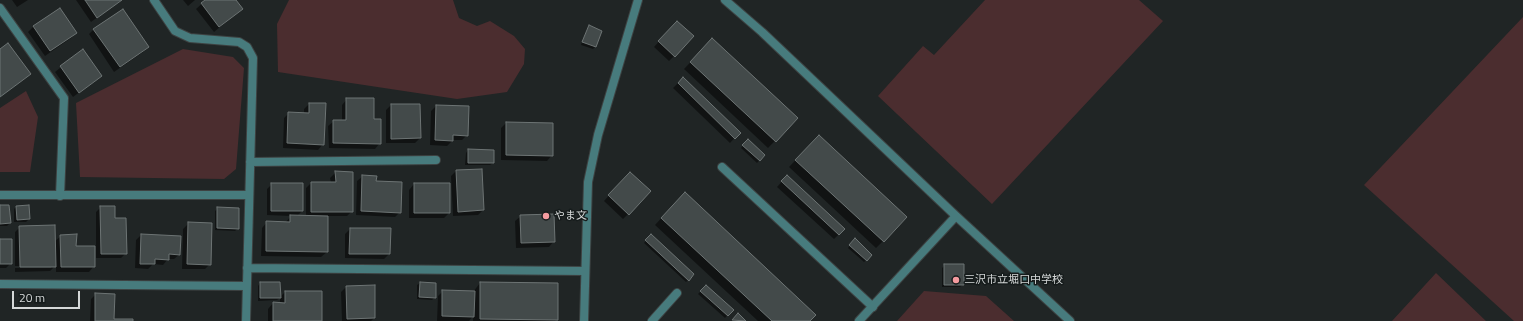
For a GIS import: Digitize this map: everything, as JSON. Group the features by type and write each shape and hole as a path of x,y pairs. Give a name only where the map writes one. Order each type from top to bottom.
{"street":[{"path":"154,0 175,31 190,38 239,42 247,47 253,58 246,321"},
{"path":"584,321 588,182 598,135 638,0"},
{"path":"725,0 762,32 956,216 1070,321"},
{"path":"0,8 64,98 60,196"},
{"path":"250,162 436,160"},
{"path":"722,167 873,307"},
{"path":"0,195 249,195"},
{"path":"860,321 956,216"},
{"path":"247,268 585,271"},
{"path":"0,284 247,286"},
{"path":"652,321 677,292"}],"shaded area":[{"path":"289,0 453,0 459,18 477,26 490,21 514,36 525,49 524,64 507,92 457,99 278,72 277,24"},
{"path":"985,0 1139,0 1163,21 992,204 878,96 923,46 934,55"},
{"path":"1523,17 1523,321 1514,321 1364,185"},
{"path":"183,49 233,57 244,68 236,169 224,179 80,177 76,103"},
{"path":"26,91 38,117 30,172 0,172 0,108"},
{"path":"1436,273 1486,321 1392,321"},
{"path":"924,291 986,296 1014,321 897,321"}],"building":[{"path":"85,0 122,0 97,18"},
{"path":"205,0 236,0 243,9 219,27 201,3"},
{"path":"60,8 77,33 50,51 33,26"},
{"path":"123,9 149,47 120,67 93,29"},
{"path":"677,21 694,36 675,57 658,41"},
{"path":"589,25 602,31 596,47 582,42"},
{"path":"712,38 798,118 776,142 690,62"},
{"path":"8,43 31,74 0,97 0,49"},
{"path":"83,49 102,76 79,93 60,66"},
{"path":"683,77 741,133 735,139 678,83"},
{"path":"346,98 374,98 374,119 381,119 381,144 333,143 333,120 346,120"},
{"path":"309,103 326,103 324,145 287,143 288,112 309,113"},
{"path":"391,104 420,104 421,138 391,139"},
{"path":"436,105 469,106 468,136 453,135 453,141 435,140"},
{"path":"506,122 553,123 553,156 506,155"},
{"path":"819,135 907,217 884,242 795,160"},
{"path":"748,139 765,155 760,161 742,145"},
{"path":"468,149 494,150 494,163 468,163"},
{"path":"482,169 484,210 458,212 456,170"},
{"path":"335,171 353,172 353,212 311,212 311,182 336,182"},
{"path":"630,172 651,191 629,215 608,195"},
{"path":"362,175 377,176 376,181 402,182 401,213 361,211"},
{"path":"787,175 845,229 839,235 781,181"},
{"path":"271,183 303,183 303,211 271,211"},
{"path":"414,183 450,183 450,213 414,213"},
{"path":"685,192 816,315 810,321 772,321 661,218"},
{"path":"0,205 9,205 11,223 0,224"},
{"path":"29,205 30,219 17,220 16,206"},
{"path":"100,206 115,206 115,218 126,218 127,254 101,254"},
{"path":"217,207 239,208 239,229 217,228"},
{"path":"554,214 555,242 521,243 520,215"},
{"path":"290,215 328,216 328,252 266,251 266,221 290,222"},
{"path":"188,222 212,223 211,265 187,264"},
{"path":"55,225 56,267 20,267 19,226"},
{"path":"350,228 391,228 390,254 349,254"},
{"path":"77,234 76,246 95,246 95,267 61,267 60,235"},
{"path":"141,234 181,236 180,255 169,254 169,260 155,259 155,264 140,264"},
{"path":"651,234 694,274 689,281 645,240"},
{"path":"855,238 872,255 867,261 849,245"},
{"path":"0,239 12,239 12,264 0,264"},
{"path":"944,264 964,264 964,285 944,285"},
{"path":"260,282 280,282 281,298 260,298"},
{"path":"420,282 436,283 436,298 419,297"},
{"path":"480,282 558,283 558,320 480,319"},
{"path":"375,285 375,318 347,319 346,286"},
{"path":"706,285 734,310 728,316 700,291"},
{"path":"442,290 475,291 474,317 442,316"},
{"path":"285,291 322,291 322,321 273,321 273,302 285,303"},
{"path":"95,293 115,294 114,319 133,319 133,321 95,321"},
{"path":"738,313 746,321 732,320"}],"place":[{"name":"やま文","path":"546,216"},
{"name":"三沢市立堀口中学校","path":"956,280"}]}
